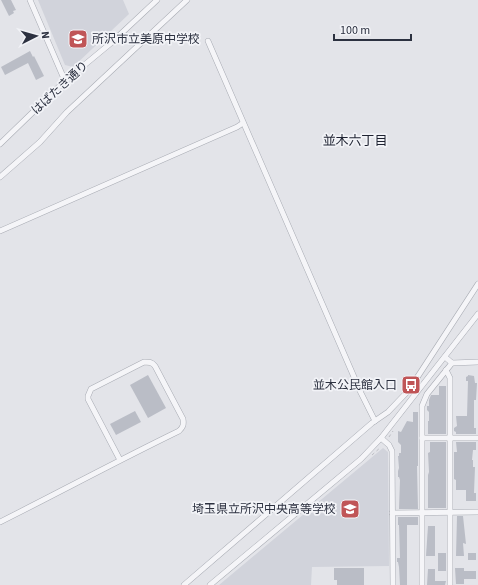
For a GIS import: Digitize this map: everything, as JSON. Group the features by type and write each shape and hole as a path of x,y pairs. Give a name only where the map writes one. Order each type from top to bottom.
{"street":[{"path":"30,0 65,81"},
{"name":"はばたき通り","path":"0,144 65,81 111,43 157,0"},
{"path":"0,177 40,142 67,112 187,0"},
{"path":"208,41 361,393 375,421"},
{"path":"0,231 243,123"},
{"path":"184,585 375,421 388,412 408,390 478,284"},
{"path":"210,585 348,470 381,438 478,315"},
{"path":"445,357 452,362 478,362"},
{"path":"0,522 179,431 184,424 183,420 155,366 149,362 144,362 91,389 88,396 120,460"},
{"path":"422,585 423,402 427,394 452,362"},
{"path":"446,370 450,378 450,585"},
{"path":"381,438 389,445 392,451 393,585"},
{"path":"422,438 478,438"},
{"path":"392,513 478,512"}],"shaded area":[{"name":"所沢市立美原中学校","path":"38,0 123,0 129,14 73,67 65,65"},
{"name":"埼玉県立所沢中央高等学校","path":"383,448 388,452 389,566 312,567 311,585 219,585"}],"building":[{"path":"1,0 11,0 16,10 13,11 14,13 9,16"},
{"path":"30,51 44,76 36,80 28,63 5,75 1,67"},
{"path":"148,375 166,408 148,418 130,385"},
{"path":"468,375 474,376 475,383 477,383 476,400 474,400 474,428 476,428 476,434 456,434 454,428 457,426 456,416 467,416 468,381 466,381 466,377"},
{"path":"439,386 446,386 446,434 428,434 429,412 427,410 427,406 429,406 431,395 439,395"},
{"path":"135,411 141,422 116,435 110,424"},
{"path":"413,412 418,412 418,509 399,509 400,480 398,477 398,456 399,453 401,453 401,445 398,442 398,431 401,432 407,421 413,422"},
{"path":"430,442 446,442 446,508 428,508 428,453 430,452"},
{"path":"456,442 476,442 476,450 473,450 472,460 473,467 475,467 474,493 476,493 476,501 466,501 466,490 456,490 456,480 454,479 454,452 457,452"},
{"path":"457,516 463,516 466,544 463,543 464,556 456,556"},
{"path":"398,517 418,517 418,525 407,525 407,585 400,585 399,567 397,562 397,558 400,558"},
{"path":"428,526 435,526 435,556 426,556"},
{"path":"438,553 446,553 446,571 438,571"},
{"path":"468,553 476,553 476,560 468,560"},
{"path":"334,568 364,568 364,585 337,585 337,580 334,580"},
{"path":"455,568 464,568 464,571 476,571 476,579 464,579 464,584 456,584"},
{"path":"428,569 435,569 435,581 446,581 445,585 427,585"}],"place":[{"name":"所沢市立美原中学校","path":"78,39"},
{"name":"並木公民館入口","path":"411,385"},
{"name":"埼玉県立所沢中央高等学校","path":"350,509"}],"district":[{"name":"並木六丁目","path":"355,141"}]}
